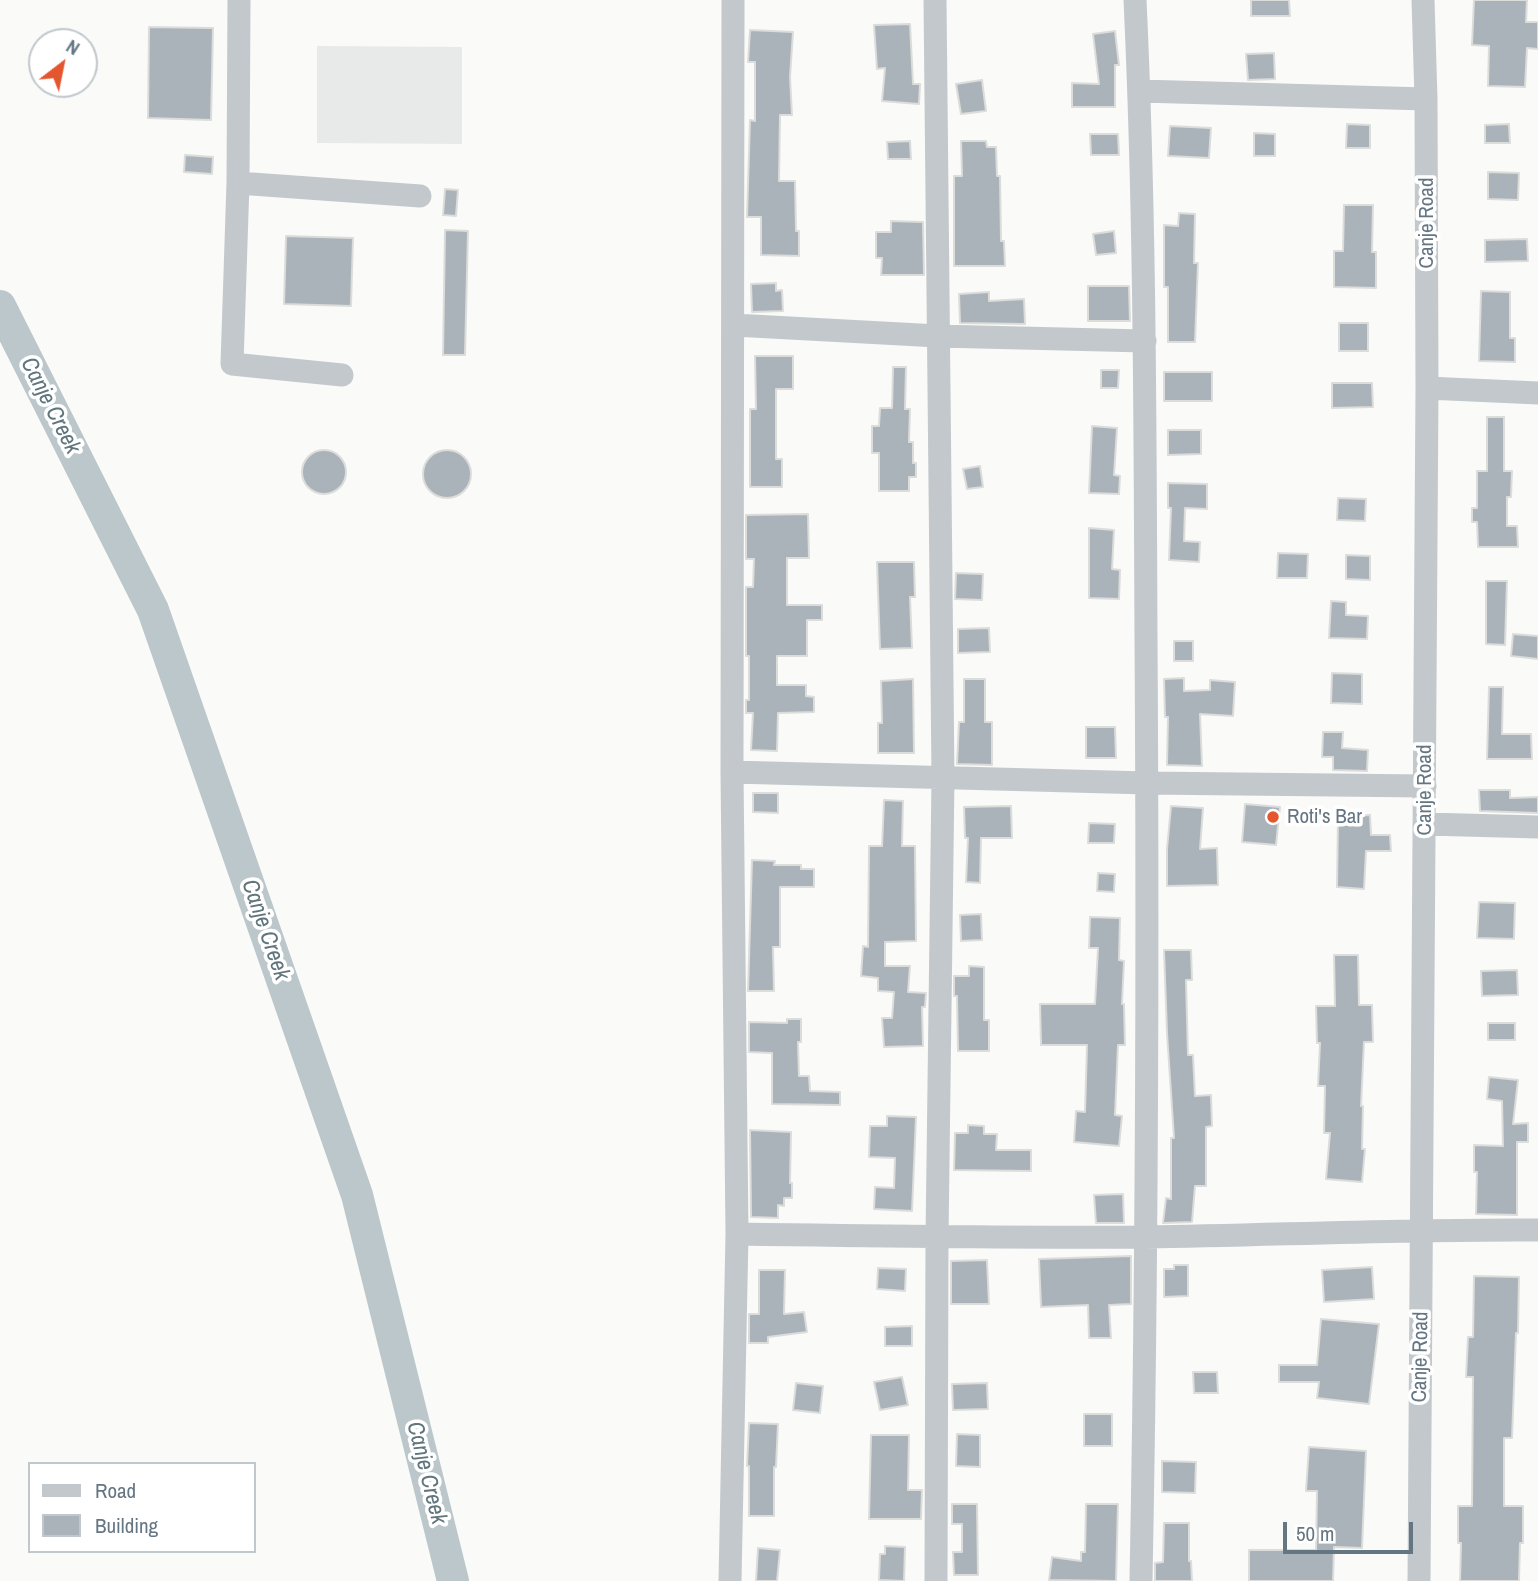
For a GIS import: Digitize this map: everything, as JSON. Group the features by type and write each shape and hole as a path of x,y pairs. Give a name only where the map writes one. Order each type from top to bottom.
{"street":[{"path":"239,0 232,364 342,374"},
{"path":"730,1581 737,1234 732,772 733,0"},
{"path":"935,0 943,777 936,1581"},
{"path":"1135,0 1140,91 1145,341 1147,783 1147,1237 1141,1581"},
{"name":"Canje Road","path":"1419,1581 1426,824 1426,99 1423,0"},
{"path":"1140,91 1426,99"},
{"path":"237,183 420,197"},
{"path":"734,325 938,336 1145,341"},
{"path":"1427,388 1538,393"},
{"path":"732,772 1147,783 1425,786"},
{"path":"1426,824 1538,827"},
{"path":"737,1234 937,1238 1147,1237 1422,1229 1538,1230"}],"shaded area":[{"path":"317,46 462,47 462,144 317,143"}],"building":[{"path":"1251,0 1289,0 1290,16 1251,16"},
{"path":"1474,0 1527,0 1526,22 1538,22 1538,49 1527,48 1525,87 1488,86 1489,46 1472,45"},
{"path":"910,24 913,84 920,84 919,104 882,101 885,68 877,69 874,25"},
{"path":"149,27 213,28 211,120 148,118"},
{"path":"750,30 793,32 790,77 792,115 780,115 779,181 795,181 799,256 761,255 761,217 747,217 750,120 755,121 755,62 748,62"},
{"path":"1115,31 1119,65 1115,65 1115,107 1072,107 1072,83 1099,84 1093,34"},
{"path":"1274,53 1275,79 1248,80 1246,54"},
{"path":"982,80 986,111 961,114 956,84"},
{"path":"1347,124 1370,125 1370,148 1346,148"},
{"path":"1509,124 1510,143 1485,143 1485,125"},
{"path":"1170,126 1211,128 1209,158 1168,156"},
{"path":"1254,133 1275,134 1275,156 1254,156"},
{"path":"1090,134 1118,134 1119,155 1091,155"},
{"path":"910,141 911,159 888,159 887,142"},
{"path":"961,141 986,141 987,147 996,147 997,176 1000,176 1001,241 1004,241 1005,266 954,266 954,176 962,176"},
{"path":"185,155 213,157 212,174 184,172"},
{"path":"1488,172 1519,173 1518,200 1488,199"},
{"path":"445,189 458,190 456,216 443,215"},
{"path":"1344,205 1373,205 1372,252 1376,252 1376,288 1334,287 1334,251 1343,251"},
{"path":"1179,213 1195,214 1194,263 1198,263 1195,342 1168,342 1168,287 1164,287 1164,225 1178,226"},
{"path":"891,221 923,222 924,275 881,275 882,258 876,258 876,232 891,232"},
{"path":"445,230 468,231 465,355 443,355"},
{"path":"1114,231 1116,253 1096,255 1093,234"},
{"path":"286,236 353,238 351,306 284,304"},
{"path":"1527,239 1528,261 1485,262 1485,240"},
{"path":"776,283 776,291 782,290 783,311 752,312 751,284"},
{"path":"1088,286 1129,286 1130,321 1088,321"},
{"path":"1481,291 1510,292 1510,338 1515,338 1515,362 1479,361"},
{"path":"989,292 989,301 1024,299 1025,324 960,323 959,294"},
{"path":"1339,323 1368,323 1368,351 1339,351"},
{"path":"755,356 793,356 793,389 776,389 776,459 782,459 782,487 750,487 750,409 756,409"},
{"path":"893,367 906,367 905,409 910,409 909,442 913,442 913,463 916,463 916,477 909,477 909,491 879,491 879,453 872,453 872,426 879,426 880,408 892,408"},
{"path":"1101,370 1119,370 1118,388 1101,388"},
{"path":"1164,372 1212,372 1212,401 1164,401"},
{"path":"1332,383 1372,383 1373,407 1332,408"},
{"path":"1487,417 1504,417 1504,471 1512,471 1511,497 1507,497 1507,526 1517,526 1518,547 1478,547 1477,522 1472,522 1472,508 1477,508 1477,471 1487,471"},
{"path":"1092,426 1117,428 1114,475 1120,476 1119,494 1089,493"},
{"path":"1168,430 1201,430 1201,454 1168,455"},
{"path":"324,450 340,456 346,472 340,488 324,494 308,488 302,472 308,456"},
{"path":"447,450 464,457 471,474 464,491 447,498 430,491 423,474 430,457"},
{"path":"980,466 983,487 967,489 963,469"},
{"path":"1168,483 1207,484 1207,509 1185,508 1184,541 1200,542 1199,562 1169,560 1171,508 1168,508"},
{"path":"1338,498 1366,499 1365,521 1337,520"},
{"path":"808,514 809,558 787,558 787,605 822,605 822,620 807,620 807,656 777,656 777,685 806,685 806,696 814,697 814,712 778,713 777,751 751,750 753,713 746,713 746,700 749,700 749,656 746,656 746,587 753,587 754,559 746,559 746,515"},
{"path":"1089,528 1114,530 1112,569 1120,570 1119,599 1089,598"},
{"path":"1278,553 1308,554 1307,578 1277,578"},
{"path":"1346,555 1370,556 1370,580 1346,579"},
{"path":"877,562 914,562 915,597 910,597 912,648 880,649"},
{"path":"956,573 983,574 982,600 955,599"},
{"path":"1486,581 1507,581 1505,645 1486,644"},
{"path":"1331,601 1346,602 1346,615 1368,616 1367,639 1329,638"},
{"path":"989,628 990,652 958,653 958,629"},
{"path":"1513,634 1538,636 1538,659 1511,656"},
{"path":"1174,641 1193,641 1193,661 1174,661"},
{"path":"1332,673 1362,674 1362,704 1331,703"},
{"path":"1184,678 1184,691 1210,690 1210,680 1235,682 1233,716 1200,714 1202,766 1167,765 1168,717 1165,717 1164,679"},
{"path":"913,679 914,753 878,753 878,723 882,723 881,681"},
{"path":"964,679 985,679 985,722 992,722 992,765 957,764 959,722 964,722"},
{"path":"1489,687 1503,687 1502,734 1531,734 1532,759 1487,759"},
{"path":"1086,727 1115,727 1116,758 1086,758"},
{"path":"1323,732 1343,732 1342,748 1368,750 1367,771 1333,770 1333,757 1322,757"},
{"path":"1479,790 1510,790 1510,798 1538,797 1538,813 1480,811"},
{"path":"753,793 778,793 778,813 753,812"},
{"path":"884,800 903,801 902,846 915,846 916,941 885,942 885,966 910,966 908,992 926,993 925,1007 922,1007 923,1046 884,1047 882,1018 892,1018 894,992 878,991 878,978 861,976 863,946 868,947 869,846 882,846"},
{"path":"1245,804 1280,807 1276,845 1242,842"},
{"path":"1011,806 1012,838 981,838 980,883 966,882 968,838 965,838 964,807"},
{"path":"1171,806 1203,808 1200,849 1217,848 1218,885 1167,886"},
{"path":"1370,815 1371,835 1390,835 1391,851 1366,851 1364,889 1337,887 1338,817"},
{"path":"1089,823 1115,824 1114,843 1088,843"},
{"path":"752,860 775,861 774,865 801,865 801,869 814,869 814,887 780,887 780,947 773,947 774,991 748,991"},
{"path":"1098,873 1115,874 1114,892 1097,891"},
{"path":"1479,902 1515,903 1514,939 1477,938"},
{"path":"981,914 982,940 961,941 960,915"},
{"path":"1090,917 1120,918 1119,960 1124,961 1122,1004 1125,1045 1118,1045 1115,1115 1122,1116 1119,1146 1074,1142 1076,1111 1085,1112 1087,1045 1041,1045 1040,1004 1095,1004 1098,948 1089,948"},
{"path":"1164,950 1191,950 1192,980 1186,980 1188,1055 1193,1055 1195,1096 1211,1095 1212,1126 1206,1127 1206,1186 1195,1186 1192,1222 1163,1223 1166,1198 1171,1199 1171,1138 1174,1138"},
{"path":"1334,955 1358,955 1359,1005 1372,1005 1373,1042 1364,1042 1361,1106 1362,1149 1365,1149 1362,1182 1326,1179 1330,1133 1324,1133 1325,1086 1318,1086 1320,1043 1317,1043 1316,1006 1335,1006"},
{"path":"969,966 984,967 984,1020 989,1020 989,1051 958,1051 954,976 969,976"},
{"path":"1517,970 1518,995 1482,996 1481,971"},
{"path":"787,1019 801,1019 801,1042 798,1042 799,1076 809,1076 810,1091 840,1092 840,1105 772,1104 772,1053 749,1052 749,1022 787,1023"},
{"path":"1488,1023 1515,1023 1515,1040 1488,1040"},
{"path":"1489,1077 1518,1080 1513,1124 1528,1123 1528,1142 1517,1142 1517,1215 1476,1214 1477,1172 1474,1172 1474,1145 1503,1146 1502,1101 1487,1099"},
{"path":"887,1116 916,1117 912,1211 874,1209 875,1187 894,1188 895,1158 869,1157 870,1126 887,1126"},
{"path":"968,1125 984,1126 984,1134 997,1134 996,1150 1031,1150 1031,1171 954,1170 955,1133 968,1133"},
{"path":"750,1130 791,1132 792,1198 784,1198 784,1206 778,1205 778,1218 751,1217"},
{"path":"1123,1194 1124,1223 1096,1223 1094,1195"},
{"path":"1131,1256 1131,1304 1109,1305 1111,1338 1089,1338 1088,1305 1041,1307 1039,1259"},
{"path":"987,1260 989,1304 951,1304 951,1261"},
{"path":"1174,1265 1188,1265 1188,1296 1164,1297 1164,1269 1174,1269"},
{"path":"1372,1267 1374,1299 1324,1302 1322,1270"},
{"path":"878,1268 906,1269 905,1291 877,1289"},
{"path":"759,1270 785,1270 784,1314 804,1312 807,1332 768,1337 768,1343 749,1343 749,1314 759,1314"},
{"path":"1474,1276 1519,1277 1512,1438 1504,1438 1504,1506 1523,1506 1519,1581 1460,1581 1458,1506 1472,1506 1473,1377 1466,1377 1468,1337 1473,1337"},
{"path":"1321,1319 1379,1324 1369,1404 1317,1398 1319,1382 1279,1382 1279,1365 1317,1365"},
{"path":"912,1326 912,1346 885,1346 885,1327"},
{"path":"1193,1372 1217,1372 1218,1393 1194,1393"},
{"path":"902,1377 908,1405 880,1410 874,1382"},
{"path":"796,1383 823,1386 820,1413 793,1410"},
{"path":"987,1383 988,1409 953,1410 952,1384"},
{"path":"1084,1414 1112,1414 1112,1446 1084,1446"},
{"path":"749,1423 778,1424 774,1467 774,1516 749,1516"},
{"path":"957,1434 980,1435 980,1467 956,1466"},
{"path":"871,1435 909,1435 908,1490 922,1490 921,1519 869,1519"},
{"path":"1309,1447 1366,1451 1362,1548 1334,1547 1333,1581 1249,1581 1249,1550 1316,1550 1317,1491 1306,1491"},
{"path":"1162,1461 1196,1462 1195,1493 1162,1492"},
{"path":"952,1504 977,1504 978,1575 954,1575 953,1552 962,1552 962,1524 952,1524"},
{"path":"1086,1504 1118,1504 1116,1581 1049,1580 1052,1557 1081,1561 1081,1552 1085,1552"},
{"path":"1164,1523 1189,1523 1192,1581 1155,1581 1155,1563 1163,1562"},
{"path":"885,1546 905,1547 904,1581 879,1580 880,1554 885,1554"},
{"path":"758,1548 780,1550 777,1581 756,1581"}],"waterway":[{"name":"Canje Creek","path":"0,306 153,610 357,1195 453,1581"}],"place":[{"name":"Roti's Bar","path":"1273,817"}]}
